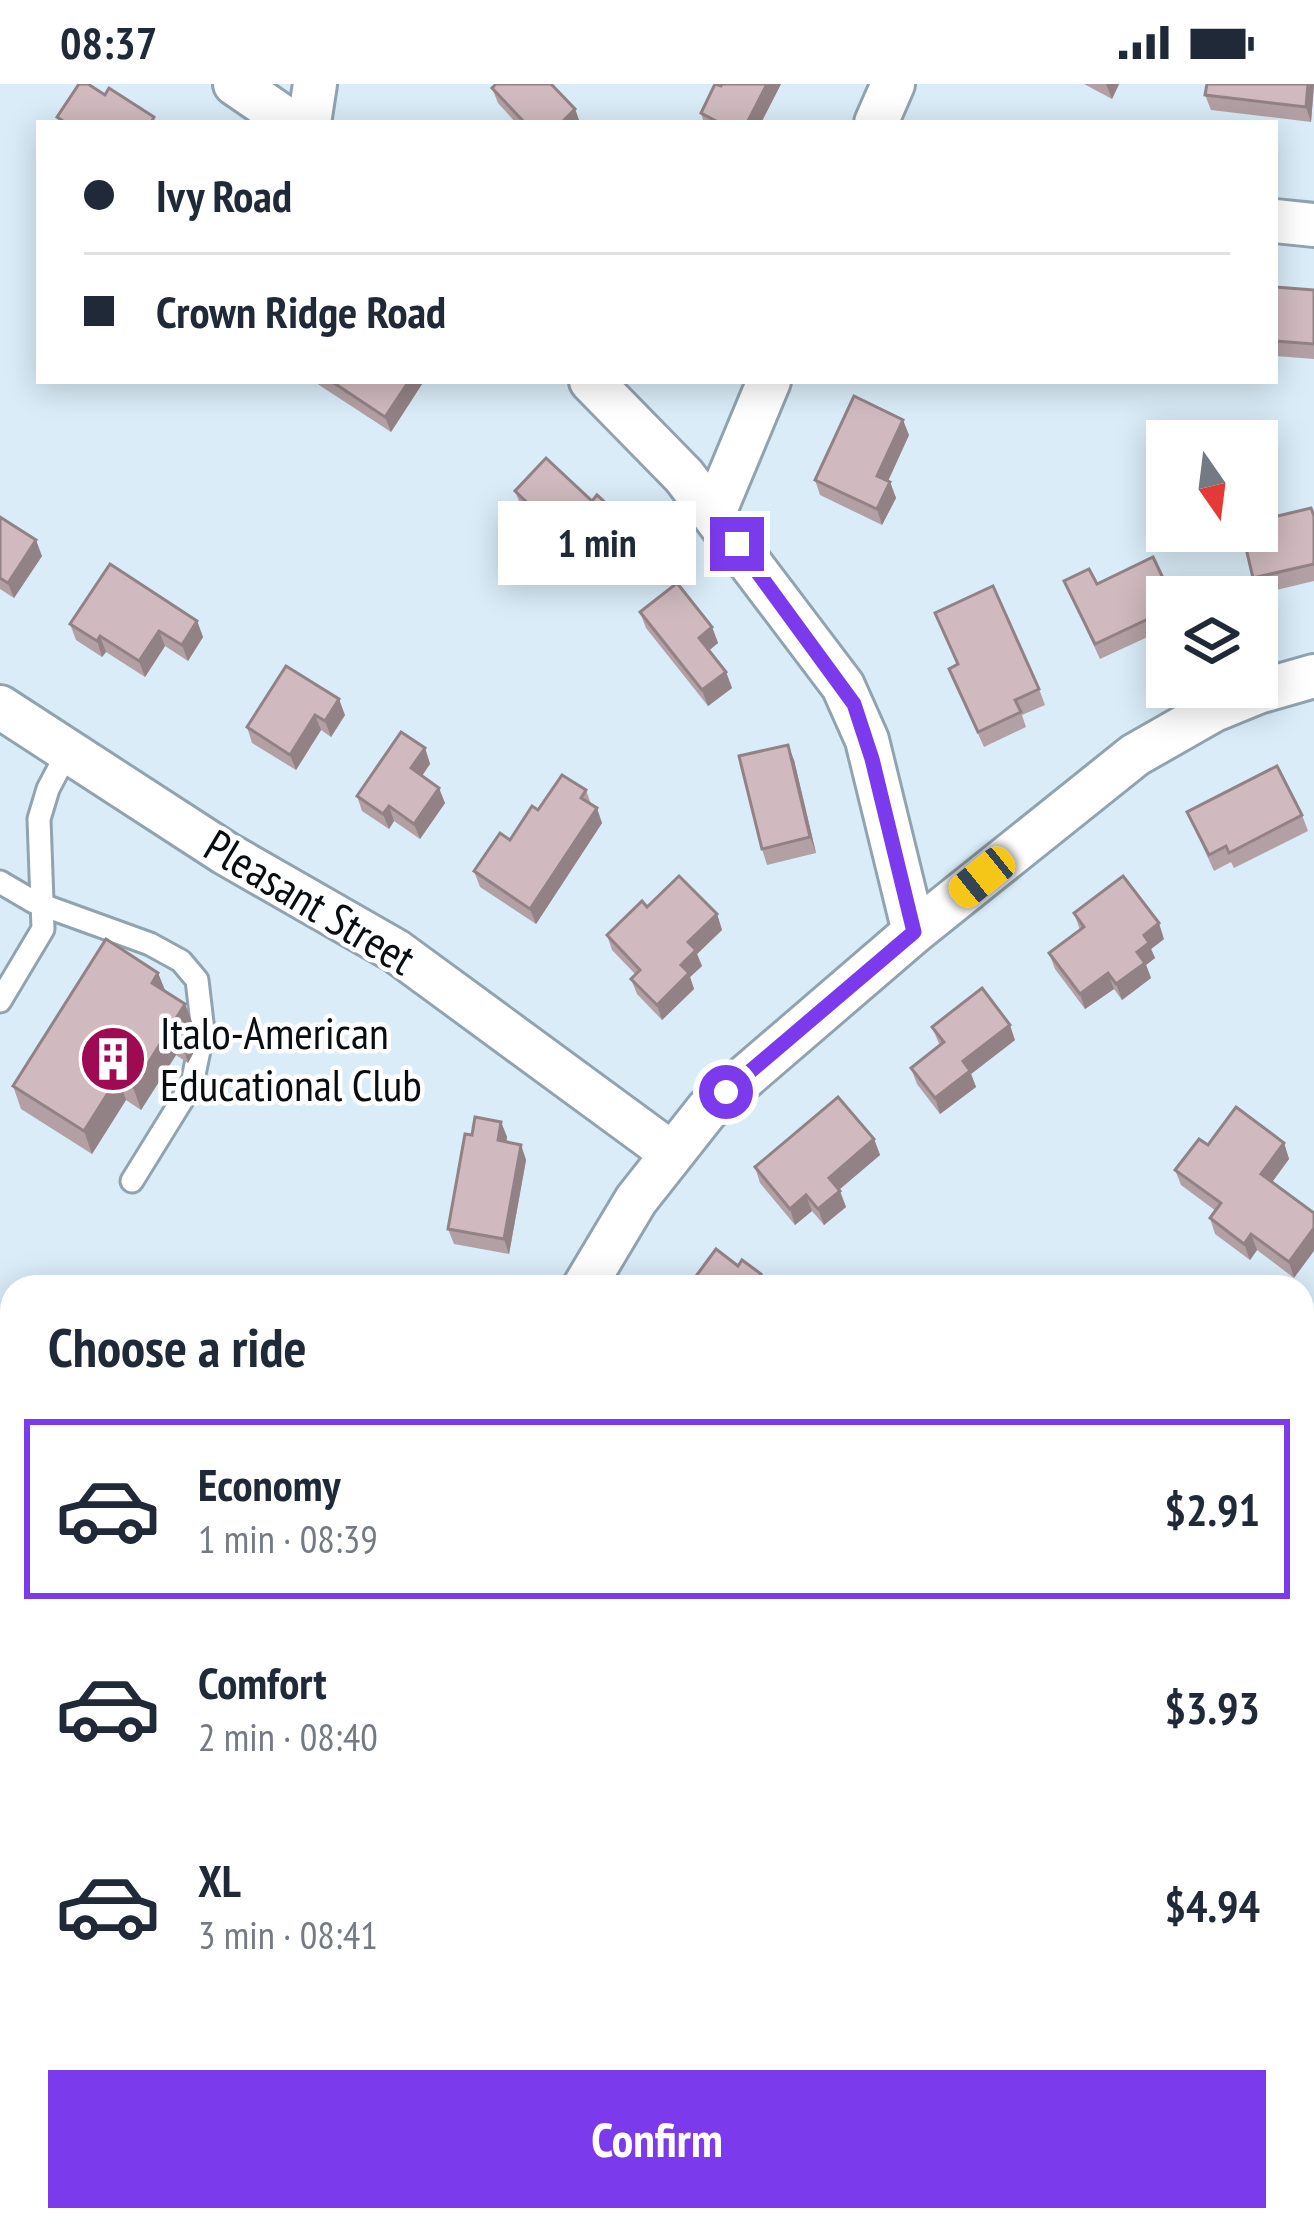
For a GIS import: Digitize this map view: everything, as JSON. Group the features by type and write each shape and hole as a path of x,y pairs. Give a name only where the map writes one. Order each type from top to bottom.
{"street":[{"path":"236,84 288,120"},
{"path":"309,120 315,84"},
{"path":"877,120 893,84"},
{"path":"1278,221 1314,225"},
{"path":"594,384 663,452 714,514 854,704 914,932"},
{"path":"714,514 768,384"},
{"path":"590,1275 670,1152 726,1092 914,932 1135,755 1214,710 1314,676"},
{"name":"Pleasant Street","path":"0,707 225,853 396,951 670,1152"}],"lane":[{"path":"0,1000 38,940 45,906 39,819 68,751"},
{"path":"0,882 45,906 150,944 181,962 197,980 203,1031 192,1084 132,1181"}],"building":[{"path":"79,84 88,84 105,95 109,88 154,117 62,120 57,117"},
{"path":"496,84 551,84 575,109 564,120 522,120 492,88"},
{"path":"715,84 767,84 749,120 714,120 701,113"},
{"path":"1207,84 1308,84 1306,107 1205,95"},
{"path":"1278,287 1314,290 1314,344 1278,341"},
{"path":"336,384 407,384 385,417"},
{"path":"854,396 903,420 877,476 890,482 877,509 815,480"},
{"path":"546,458 592,501 597,495 624,520 602,543 575,517 559,533 515,491"},
{"path":"1311,508 1314,564 1253,576 1247,552 1278,552 1278,516"},
{"path":"0,517 36,540 8,583 0,578"},
{"path":"1153,557 1162,576 1146,576 1146,620 1095,644 1064,581 1089,569 1097,584"},
{"path":"110,564 197,621 182,645 159,631 139,661 100,636 97,641 70,624"},
{"path":"677,583 712,627 699,638 726,672 702,690 640,612"},
{"path":"993,586 1039,689 1015,700 1021,712 978,732 949,669 958,664 935,613"},
{"path":"286,666 339,699 325,721 315,715 290,755 247,727"},
{"path":"401,732 425,748 411,768 439,788 414,824 389,806 383,814 357,796"},
{"path":"788,745 810,837 762,849 739,756"},
{"path":"1277,766 1302,815 1229,853 1226,846 1209,855 1187,812"},
{"path":"562,775 586,790 581,798 597,808 530,909 474,871 500,833 510,840 532,806 538,810"},
{"path":"679,876 717,914 688,942 696,950 681,965 689,973 657,1005 631,979 640,970 607,935 642,901 647,907"},
{"path":"1123,876 1159,923 1144,935 1149,943 1137,952 1145,963 1116,984 1108,973 1080,994 1049,953 1084,927 1074,913"},
{"name":"Italo-American Educational Club","path":"106,939 158,973 152,983 185,1004 175,1020 187,1028 179,1040 167,1033 133,1087 118,1077 84,1131 13,1086"},
{"path":"982,988 1010,1025 963,1061 970,1071 935,1098 911,1068 944,1042 932,1027"},
{"path":"838,1097 874,1139 829,1178 840,1191 818,1209 806,1195 790,1209 755,1167"},
{"path":"1236,1107 1284,1143 1261,1174 1314,1213 1314,1228 1289,1262 1251,1234 1244,1244 1210,1218 1221,1203 1175,1170 1199,1139 1208,1145"},
{"path":"475,1117 501,1122 498,1140 521,1145 504,1239 448,1229 465,1134 472,1135"},
{"path":"716,1249 738,1266 742,1260 761,1274 760,1275 697,1275"}],"place":[{"name":"Italo-American Educational Club","path":"113,1059"}],"route":[{"path":"726,1092 914,932 854,704 737,544"}]}
